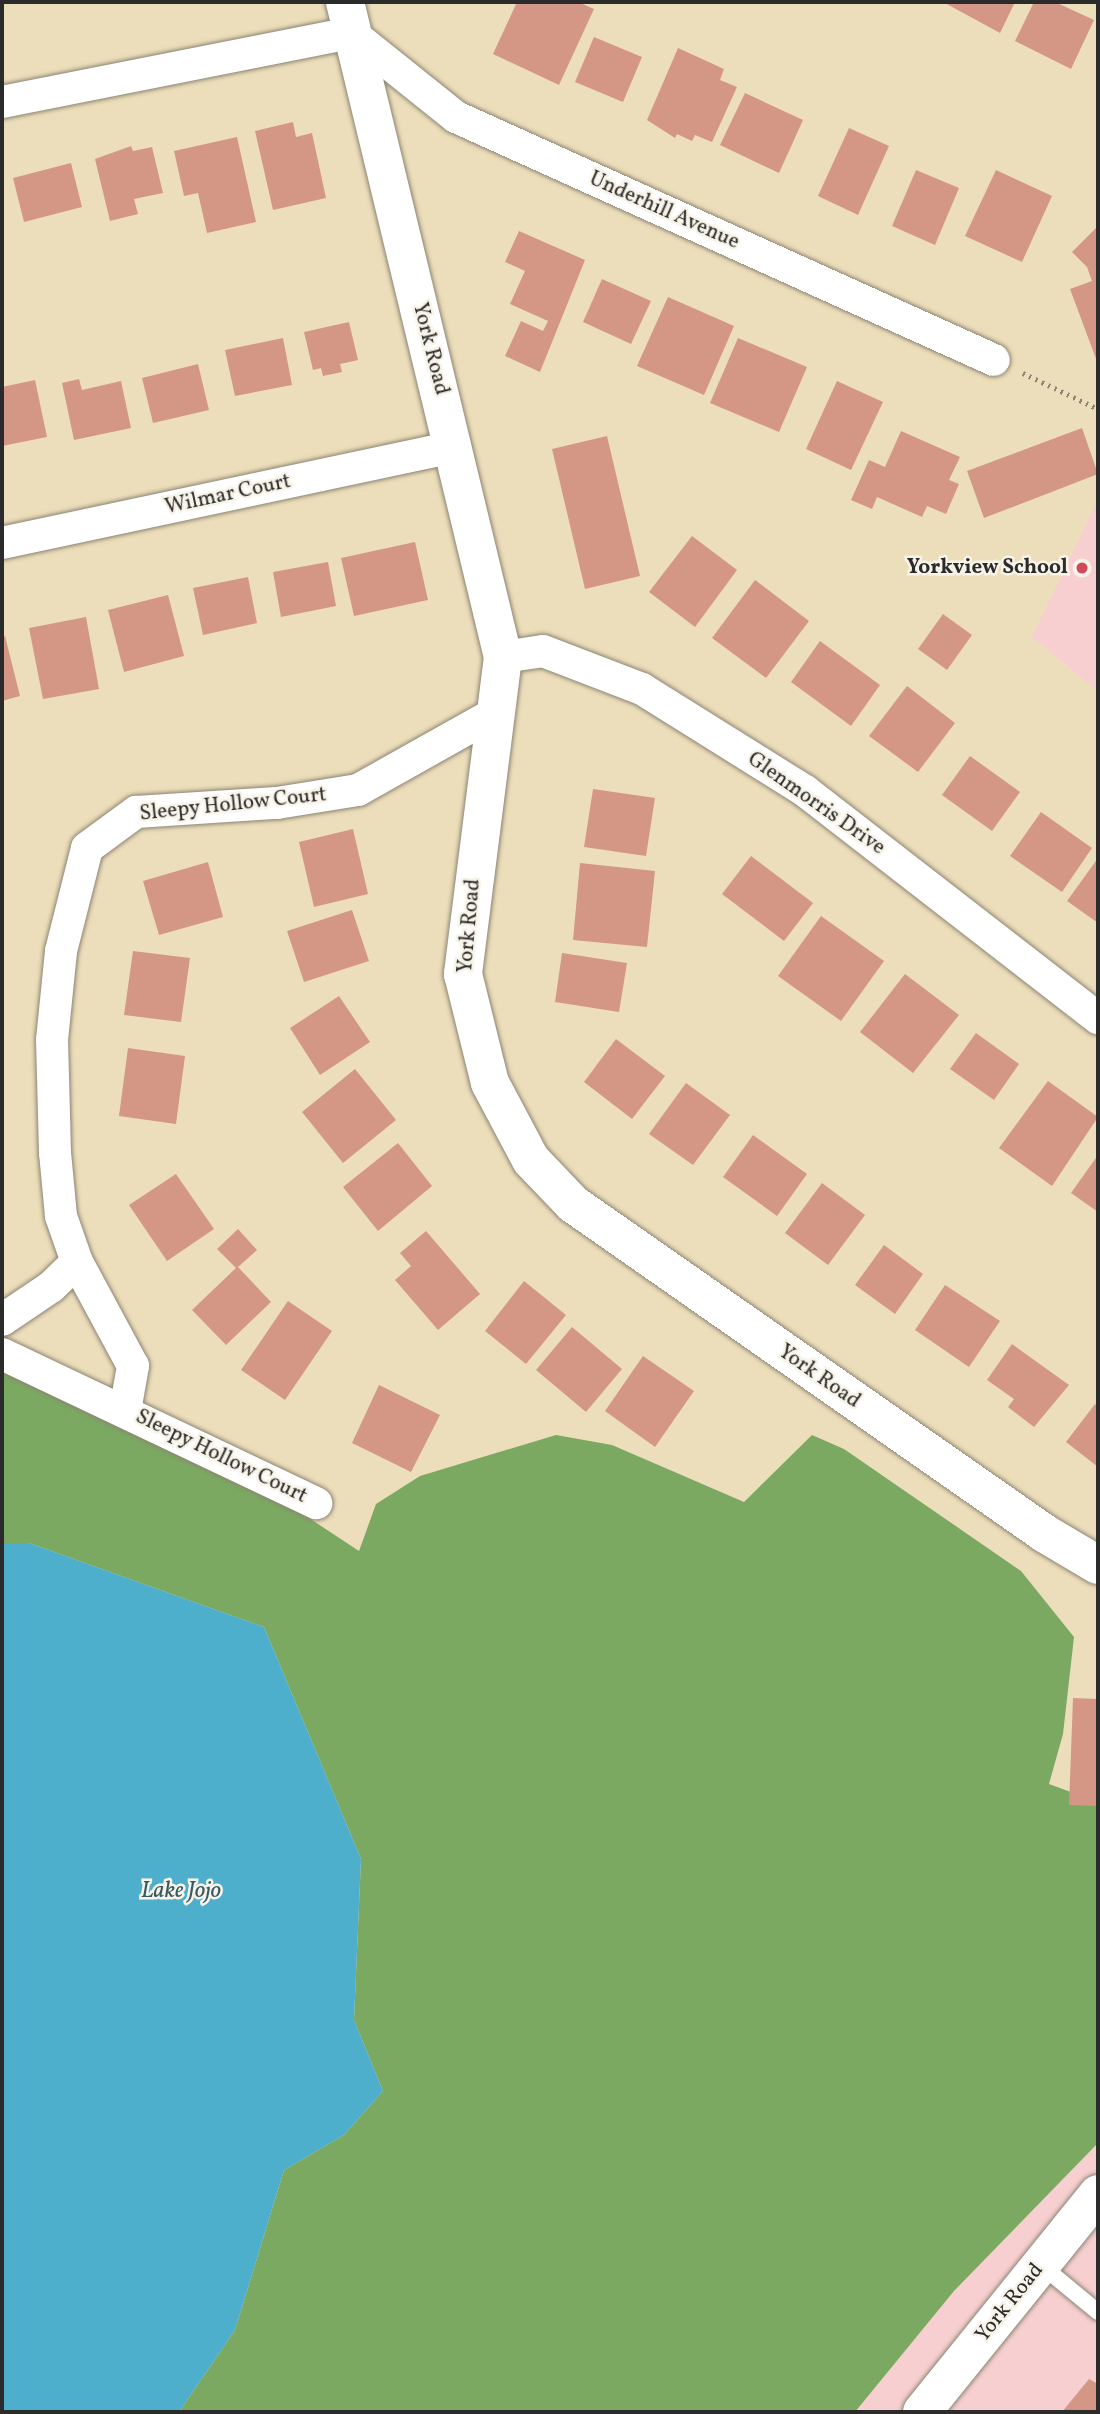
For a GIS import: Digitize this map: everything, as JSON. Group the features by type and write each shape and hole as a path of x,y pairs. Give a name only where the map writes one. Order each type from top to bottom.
{"street":[{"path":"2,102 348,18"},
{"name":"Underhill Avenue","path":"348,18 456,117 994,359"},
{"name":"York Road","path":"348,18 455,447 503,657 463,974 490,1083 531,1160 583,1212 1044,1534 1098,1565"},
{"name":"Wilmar Court","path":"2,543 455,447"},
{"name":"Glenmorris Drive","path":"503,657 543,651 642,689 805,791 1098,1017"},
{"name":"Sleepy Hollow Court","path":"125,1411 133,1366 77,1262 61,1216 52,1040 61,951 87,848 136,811 277,803 358,790 495,713"},
{"path":"2,1320 51,1287 77,1262"},
{"name":"Sleepy Hollow Court","path":"2,1354 316,1503"},
{"name":"York Road","path":"922,2412 1098,2194"}],"lane":[{"path":"1041,2265 1098,2312"}],"path":[{"path":"994,359 1098,409"}],"shaded area":[{"name":"Yorkview School","path":"1098,499 1098,692 1032,637"},
{"path":"1098,2143 1098,2412 855,2412 954,2291"}],"green space":[{"path":"2,1348 174,1429 359,1551 376,1504 420,1476 556,1435 612,1445 744,1502 812,1435 844,1449 1021,1571 1074,1637 1063,1734 1049,1784 1098,1802 1098,2143 954,2291 855,2412 179,2412 235,2330 284,2170 344,2135 383,2091 354,2020 361,1859 264,1627 29,1543 2,1543"}],"water":[{"name":"Lake Jojo","path":"2,1543 29,1543 264,1627 361,1859 354,2020 383,2091 344,2135 284,2170 235,2330 179,2412 2,2412"}],"building":[{"path":"517,2 578,2 594,9 559,85 493,54"},
{"path":"943,2 1015,2 1000,33"},
{"path":"1034,2 1055,2 1094,20 1071,69 1015,41"},
{"path":"594,37 642,57 623,102 575,82"},
{"path":"678,48 724,69 720,80 737,87 712,142 695,135 692,141 677,134 675,138 647,120"},
{"path":"745,93 803,120 779,173 720,145"},
{"path":"293,122 296,137 312,133 326,198 273,210 255,131"},
{"path":"849,128 889,146 858,215 818,196"},
{"path":"237,137 256,222 207,233 198,193 184,196 174,151"},
{"path":"131,146 133,151 152,147 163,193 134,199 138,214 110,221 95,159"},
{"path":"71,163 82,207 24,222 13,178"},
{"path":"916,170 959,188 935,245 892,226"},
{"path":"996,170 1052,196 1022,262 965,236"},
{"path":"1098,226 1098,364 1070,289 1092,281 1087,267 1072,252"},
{"path":"519,231 585,260 540,372 505,356 521,321 543,331 548,321 510,304 525,271 505,262"},
{"path":"602,279 651,301 631,344 583,322"},
{"path":"668,297 734,326 704,395 637,366"},
{"path":"349,322 358,360 340,364 342,372 323,376 321,368 313,370 304,332"},
{"path":"283,338 292,385 235,396 225,350"},
{"path":"738,338 807,367 779,432 710,403"},
{"path":"198,364 209,410 153,423 142,378"},
{"path":"79,379 82,390 121,381 131,428 74,440 62,383"},
{"path":"35,380 47,437 2,446 2,387"},
{"path":"837,381 883,402 851,470 806,449"},
{"path":"1082,428 1098,474 984,518 967,471"},
{"path":"901,431 960,457 949,480 959,484 946,514 927,506 922,517 877,497 872,509 851,500 869,460 885,467"},
{"path":"607,436 640,576 585,589 552,449"},
{"path":"692,536 737,570 695,627 649,592"},
{"path":"415,542 428,600 354,616 341,558"},
{"path":"328,562 336,606 281,617 273,572"},
{"path":"248,577 257,623 203,635 193,588"},
{"path":"755,580 809,621 766,678 712,638"},
{"path":"168,595 184,656 124,672 108,610"},
{"path":"943,614 972,635 947,670 918,649"},
{"path":"86,617 99,689 43,699 29,628"},
{"path":"5,636 20,696 2,701 2,637"},
{"path":"820,641 880,685 851,726 791,682"},
{"path":"907,686 955,723 918,772 869,736"},
{"path":"970,756 1020,792 992,831 942,795"},
{"path":"593,789 655,798 646,856 584,847"},
{"path":"1041,812 1092,848 1062,892 1010,856"},
{"path":"353,829 368,894 314,907 299,842"},
{"path":"751,856 813,903 784,941 722,894"},
{"path":"1098,858 1098,923 1067,901"},
{"path":"208,862 223,917 159,935 143,881"},
{"path":"580,863 655,871 647,947 573,940"},
{"path":"352,910 369,961 304,982 287,931"},
{"path":"821,916 884,961 841,1021 778,976"},
{"path":"133,951 190,958 181,1022 124,1015"},
{"path":"562,953 627,963 619,1012 555,1002"},
{"path":"905,974 959,1015 913,1073 860,1032"},
{"path":"339,996 370,1042 320,1075 290,1028"},
{"path":"976,1033 1019,1064 994,1100 950,1069"},
{"path":"616,1039 665,1076 632,1119 584,1082"},
{"path":"128,1048 185,1056 176,1124 119,1116"},
{"path":"355,1069 396,1120 343,1163 302,1112"},
{"path":"1048,1081 1098,1117 1052,1186 999,1148"},
{"path":"686,1083 730,1115 693,1165 649,1134"},
{"path":"753,1135 807,1174 777,1216 723,1177"},
{"path":"398,1143 432,1186 378,1231 343,1187"},
{"path":"1098,1155 1098,1212 1071,1193"},
{"path":"176,1174 214,1229 167,1261 129,1205"},
{"path":"822,1183 865,1215 828,1265 785,1233"},
{"path":"238,1229 257,1250 238,1267 271,1302 226,1345 192,1310 236,1268 217,1249"},
{"path":"426,1231 480,1294 438,1330 395,1280 411,1266 400,1253"},
{"path":"884,1245 923,1274 895,1314 855,1285"},
{"path":"524,1281 566,1315 526,1364 485,1331"},
{"path":"945,1285 1000,1321 969,1367 915,1330"},
{"path":"288,1301 332,1331 285,1400 241,1370"},
{"path":"572,1327 622,1369 586,1412 536,1370"},
{"path":"1012,1344 1069,1385 1034,1427 1008,1407 1014,1399 987,1380"},
{"path":"643,1356 694,1391 655,1447 605,1411"},
{"path":"379,1385 440,1415 411,1472 352,1443"},
{"path":"1095,1404 1098,1406 1098,1467 1066,1442"},
{"path":"1073,1698 1098,1699 1098,1806 1069,1805"},
{"path":"1089,2379 1098,2384 1098,2412 1062,2412"}],"place":[{"name":"Yorkview School","path":"1082,568"}]}
